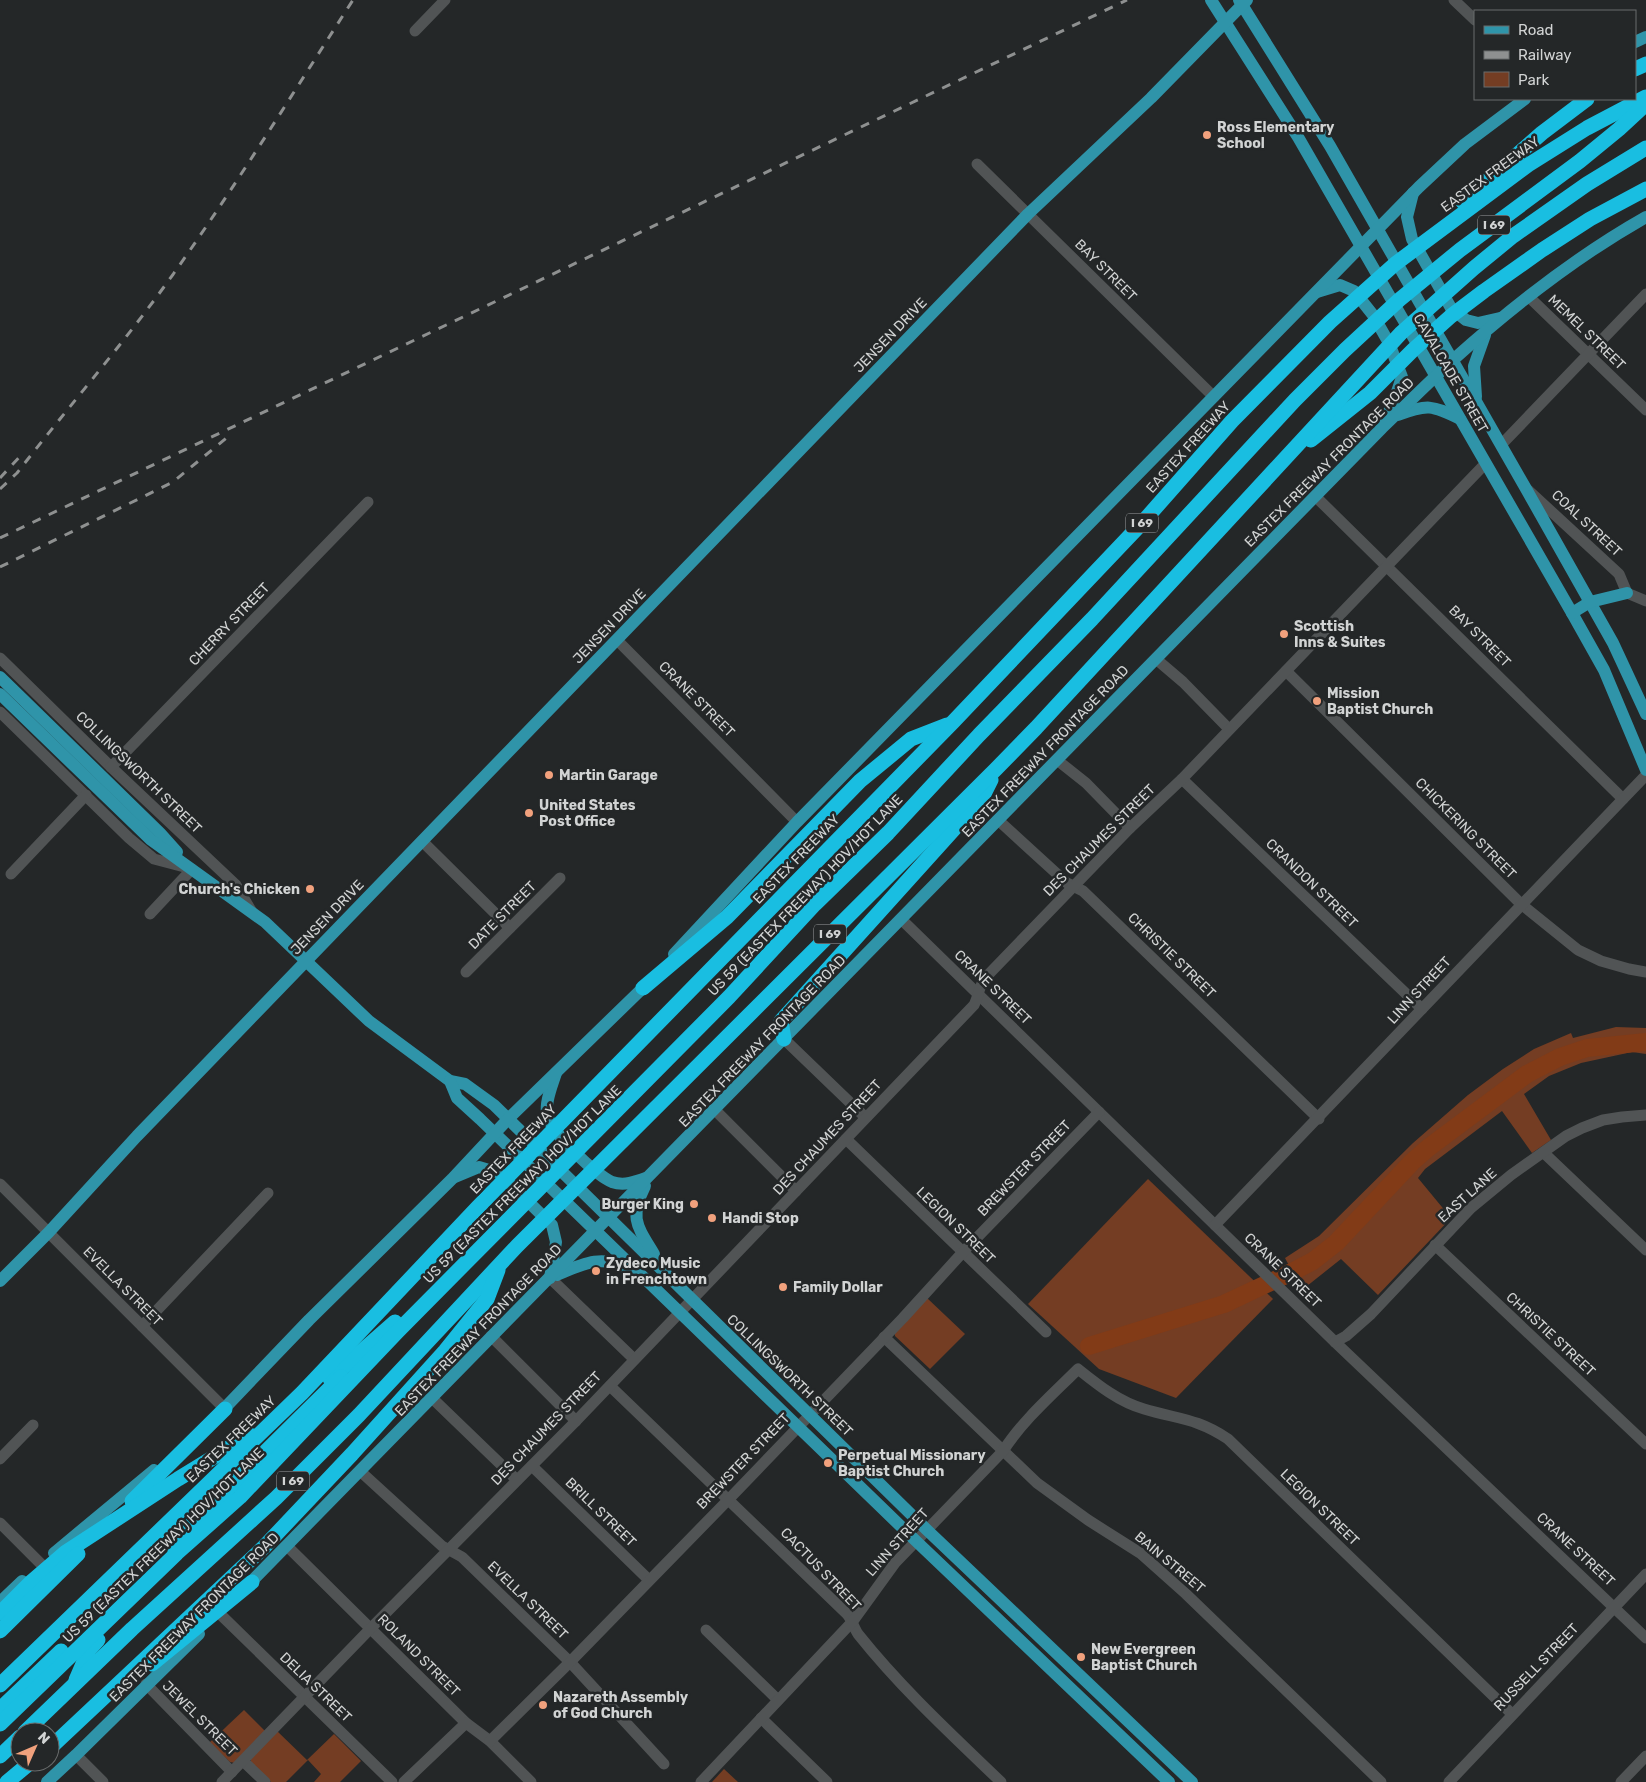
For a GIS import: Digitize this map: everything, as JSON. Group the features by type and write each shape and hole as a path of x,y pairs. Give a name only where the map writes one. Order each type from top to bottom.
{"highway":[{"name":"EASTEX FREEWAY","path":"0,1685 302,1393 478,1207 953,722 1142,523 1232,421 1330,322 1446,222 1554,147 1646,97"},
{"path":"1446,222 1542,133 1586,100"},
{"name":"US 59 (EASTEX FREEWAY) HOV/HOT LANE","path":"0,1724 176,1553 240,1497 398,1331 501,1228 723,992 888,833 1345,350 1399,300 1460,250 1580,161 1646,104"},
{"name":"I 69","path":"35,1722 132,1629 276,1498 359,1415 516,1246 996,769 1401,333 1513,236 1560,202 1619,163 1646,148"},
{"path":"1274,469 1370,393 1413,350 1451,316 1484,291 1550,244 1590,219 1646,189"},
{"path":"643,988 727,917 860,781 911,739 953,722"},
{"path":"784,1039 781,1021 982,798 996,769"},
{"name":"I 69","path":"0,1709 237,1481 396,1321 603,1119"},
{"path":"60,1738 264,1548 352,1454 445,1351 487,1299 501,1263"},
{"path":"0,1613 30,1583 66,1552 178,1479 275,1420 308,1396 396,1321"},
{"path":"0,1631 225,1409"},
{"path":"73,1686 89,1650 154,1580 240,1497"},
{"path":"60,1739 252,1582"},
{"path":"0,1756 10,1746"},
{"path":"7,1782 20,1772"},
{"path":"14,1782 24,1772"}],"main road":[{"name":"CAVALCADE STREET","path":"1211,0 1298,136 1572,613 1604,670 1646,770"},
{"name":"CAVALCADE STREET","path":"1243,2 1378,229 1477,402 1613,643 1646,714"},
{"name":"JENSEN DRIVE","path":"0,1281 49,1232 143,1129 1028,214 1151,98 1243,2"},
{"path":"0,1602 41,1564 136,1486 225,1409 310,1320 452,1179 508,1119 643,988 798,822 1413,193 1465,144 1524,100"},
{"path":"1298,136 1317,125"},
{"path":"1413,193 1407,217 1412,240 1451,308 1466,320 1478,323 1503,317"},
{"name":"EASTEX FREEWAY FRONTAGE ROAD","path":"47,1782 76,1756 146,1684 288,1546 1382,428 1453,360 1503,317 1588,252 1646,217"},
{"path":"1317,292 1340,285 1354,291 1373,314 1389,342 1402,377 1382,428"},
{"path":"1477,402 1474,366 1487,330"},
{"path":"1394,417 1418,408 1430,407 1441,409 1460,418"},
{"path":"1572,613 1590,602 1627,593"},
{"name":"COLLINGSWORTH STREET","path":"0,677 152,840 252,912 288,943 368,1021 450,1081 465,1084 494,1105 927,1530 1192,1782"},
{"name":"COLLINGSWORTH STREET","path":"0,694 94,777"},
{"path":"556,1071 546,1113 549,1122 560,1137 584,1161 603,1177 611,1181 632,1183 650,1177"},
{"name":"COLLINGSWORTH STREET","path":"450,1081 457,1098 1169,1782"},
{"path":"452,1179 478,1167 499,1173 552,1225 556,1242 550,1278"},
{"path":"650,1177 639,1198 636,1219 639,1230 667,1275"},
{"path":"550,1278 585,1263 603,1261 620,1263 647,1281"}],"street":[{"path":"415,31 445,0"},
{"path":"1454,0 1474,19"},
{"name":"BAY STREET","path":"978,164 1214,396"},
{"path":"1501,446 1646,294"},
{"name":"MEMEL STREET","path":"1529,297 1646,410"},
{"name":"DES CHAUMES STREET","path":"222,1782 304,1696 610,1386 974,1004 979,994 981,983 986,976 1130,828 1182,779 1486,464"},
{"name":"COAL STREET","path":"1525,487 1619,574 1627,593"},
{"name":"BAY STREET","path":"1315,496 1623,799"},
{"name":"CHERRY STREET","path":"111,767 368,502"},
{"path":"1627,593 1646,601"},
{"name":"CRANE STREET","path":"617,640 798,822"},
{"name":"COLLINGSWORTH STREET","path":"0,658 236,886 252,912"},
{"path":"1156,659 1183,682 1229,729"},
{"name":"CHICKERING STREET","path":"1286,671 1521,904 1578,950 1601,961 1646,972"},
{"name":"COLLINGSWORTH STREET","path":"0,712 154,859 192,869"},
{"path":"1057,760 1086,783 1130,828"},
{"name":"LINN STREET","path":"1215,1225 1319,1119 1422,1008 1646,775"},
{"name":"CRANDON STREET","path":"1182,779 1422,1008"},
{"path":"11,874 86,795"},
{"name":"CHRISTIE STREET","path":"998,820 1067,883 1083,891 1319,1119"},
{"path":"422,841 510,928"},
{"path":"150,914 192,869"},
{"name":"DATE STREET","path":"466,972 560,878"},
{"name":"CRANE STREET","path":"902,920 1282,1291 1646,1638"},
{"path":"784,1039 865,1117"},
{"path":"715,1110 796,1190"},
{"name":"BREWSTER STREET","path":"490,1741 570,1662 729,1498 1099,1112"},
{"name":"EAST LANE","path":"1335,1342 1346,1336 1371,1314 1471,1208 1566,1136 1603,1120 1646,1115"},
{"name":"LEGION STREET","path":"846,1139 1046,1332"},
{"path":"1544,1153 1646,1250"},
{"name":"EVELLA STREET","path":"0,1184 225,1409"},
{"path":"142,1326 268,1193"},
{"name":"CHRISTIE STREET","path":"1435,1245 1646,1444"},
{"path":"550,1278 634,1359"},
{"path":"492,1336 576,1421"},
{"name":"BAIN STREET","path":"884,1337 1037,1484 1088,1520 1140,1553 1381,1782"},
{"name":"LINN STREET","path":"701,1782 853,1621 887,1572 1003,1451 1040,1408 1078,1369"},
{"name":"LEGION STREET","path":"1078,1369 1111,1394 1142,1409 1202,1424 1228,1439 1512,1714"},
{"name":"CACTUS STREET","path":"610,1386 828,1593 848,1614 853,1621 856,1632 893,1676 1002,1782"},
{"path":"432,1398 516,1480"},
{"path":"0,1459 33,1425"},
{"name":"BRILL STREET","path":"532,1466 649,1580"},
{"name":"EVELLA STREET","path":"360,1471 442,1546 462,1557 570,1662 664,1764"},
{"path":"0,1523 41,1564"},
{"name":"ROLAND STREET","path":"288,1546 466,1723 490,1741 532,1782"},
{"name":"RUSSELL STREET","path":"1449,1782 1646,1574"},
{"name":"DELIA STREET","path":"220,1614 392,1782"},
{"path":"706,1630 778,1700"},
{"name":"JEWEL STREET","path":"146,1684 232,1772"},
{"path":"761,1718 827,1782"},
{"path":"404,1782 466,1723"},
{"path":"76,1756 103,1782"},
{"path":"1621,1782 1646,1756"},
{"name":"JEWEL STREET","path":"243,1761 265,1782"}],"green space":[{"path":"1616,1027 1646,1028 1646,1054 1632,1052 1581,1063 1549,1076 1524,1094 1551,1140 1532,1153 1502,1111 1425,1169 1418,1178 1451,1218 1378,1295 1341,1259 1302,1290 1285,1258 1319,1236 1413,1143 1468,1095 1534,1049 1571,1033 1573,1038"},
{"path":"1148,1179 1273,1299 1176,1398 1099,1369 1028,1304"},
{"path":"927,1298 965,1334 930,1369 895,1336 895,1330"},
{"path":"244,1710 265,1731 235,1763 230,1762 209,1743"},
{"path":"277,1731 307,1760 334,1734 361,1761 340,1782 314,1782 321,1774 308,1760 286,1782 271,1782 251,1763 251,1758"},
{"path":"724,1769 738,1782 712,1782"}],"waterway":[{"path":"1089,1346 1224,1304 1313,1261 1336,1243 1412,1162 1428,1148 1527,1074 1560,1057 1587,1048 1646,1042"}],"railway":[{"path":"0,489 17,473 117,349 174,273 243,172 353,0"},
{"path":"0,538 1127,0"},
{"path":"0,567 173,482 230,435"},
{"path":"0,478 24,452"}],"place":[{"name":"Ross Elementary School","path":"1207,135"},
{"name":"Scottish Inns & Suites","path":"1284,634"},
{"name":"Mission Baptist Church","path":"1317,701"},
{"name":"Martin Garage","path":"549,775"},
{"name":"United States Post Office","path":"529,813"},
{"name":"Church's Chicken","path":"310,889"},
{"name":"Burger King","path":"694,1204"},
{"name":"Handi Stop","path":"712,1218"},
{"name":"Zydeco Music in Frenchtown","path":"596,1271"},
{"name":"Family Dollar","path":"783,1287"},
{"name":"Perpetual Missionary Baptist Church","path":"828,1463"},
{"name":"New Evergreen Baptist Church","path":"1081,1657"},
{"name":"Nazareth Assembly of God Church","path":"543,1705"}]}
